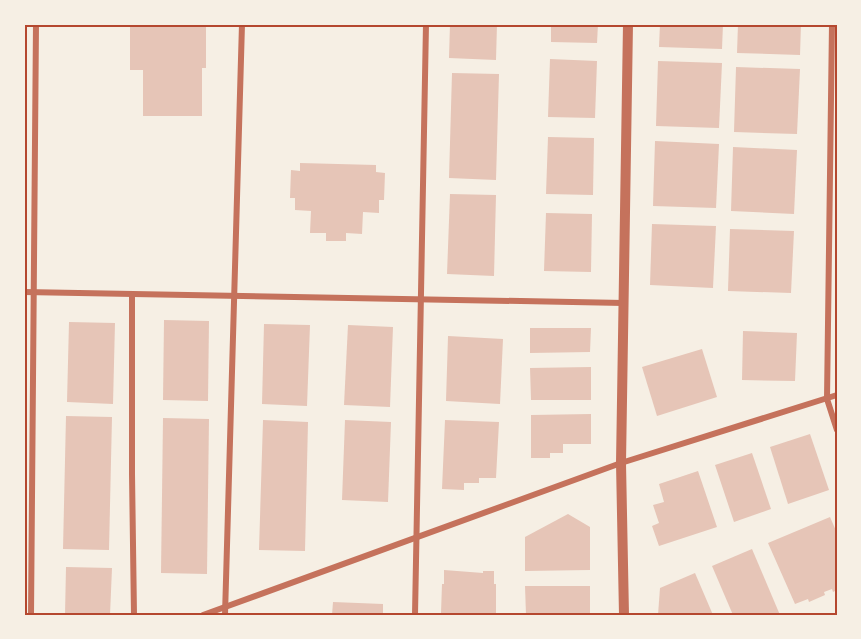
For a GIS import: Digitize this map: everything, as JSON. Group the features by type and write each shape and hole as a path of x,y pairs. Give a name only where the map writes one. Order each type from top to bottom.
{"street":[{"path":"31,615 36,24"},
{"path":"225,615 242,24"},
{"path":"415,615 426,24"},
{"path":"624,615 621,463 628,24"},
{"path":"832,24 833,159 827,399 837,430"},
{"path":"24,292 624,303"},
{"path":"132,294 134,615"},
{"path":"203,615 621,463 837,395"}],"building":[{"path":"130,24 206,24 206,68 202,68 202,116 143,116 143,70 130,70"},
{"path":"450,24 497,24 496,60 449,58"},
{"path":"551,24 598,24 597,43 551,42"},
{"path":"660,24 723,24 722,49 659,47"},
{"path":"738,24 801,24 800,55 737,53"},
{"path":"550,59 597,61 595,118 548,117"},
{"path":"658,61 722,63 719,128 656,126"},
{"path":"736,67 800,69 797,134 734,132"},
{"path":"452,73 499,74 496,180 449,178"},
{"path":"548,137 594,138 593,195 546,194"},
{"path":"655,141 719,144 716,208 653,206"},
{"path":"733,147 797,150 794,214 731,211"},
{"path":"300,163 376,165 376,172 385,173 384,200 379,200 379,213 363,212 362,234 346,233 346,241 326,241 326,233 310,233 311,211 295,210 295,198 290,198 291,170 300,171"},
{"path":"450,194 496,195 494,276 447,274"},
{"path":"546,213 592,214 591,272 544,271"},
{"path":"652,224 716,226 713,288 650,285"},
{"path":"730,229 794,231 791,293 728,291"},
{"path":"164,320 209,321 208,401 163,400"},
{"path":"69,322 115,323 113,404 67,402"},
{"path":"264,324 310,325 307,406 262,404"},
{"path":"348,325 393,327 390,407 344,405"},
{"path":"530,328 591,328 590,352 530,353"},
{"path":"743,331 797,333 795,381 742,380"},
{"path":"448,336 503,339 500,404 446,401"},
{"path":"702,349 717,397 657,416 642,367"},
{"path":"591,367 591,400 531,400 530,368"},
{"path":"591,414 591,444 563,444 563,453 550,453 550,458 531,458 531,415"},
{"path":"66,416 112,417 109,550 63,549"},
{"path":"163,418 209,419 207,574 161,573"},
{"path":"263,420 308,422 305,551 259,550"},
{"path":"345,420 391,422 388,502 342,500"},
{"path":"445,420 499,422 496,478 479,478 479,483 464,483 464,490 442,489"},
{"path":"810,434 829,490 788,504 770,447"},
{"path":"752,453 771,509 734,522 715,465"},
{"path":"698,471 717,527 659,546 652,526 659,523 653,505 664,502 659,484"},
{"path":"568,514 590,527 590,570 525,571 525,537"},
{"path":"830,517 837,533 837,590 824,592 825,595 809,602 808,599 795,604 768,543"},
{"path":"752,549 780,615 733,615 712,566"},
{"path":"66,567 112,568 110,615 65,615"},
{"path":"444,570 483,573 483,571 494,571 496,614 444,615 441,613"},
{"path":"695,573 713,615 658,615 660,588"},
{"path":"525,586 590,586 590,615 526,615"},
{"path":"333,602 383,604 383,615 332,615"}]}
